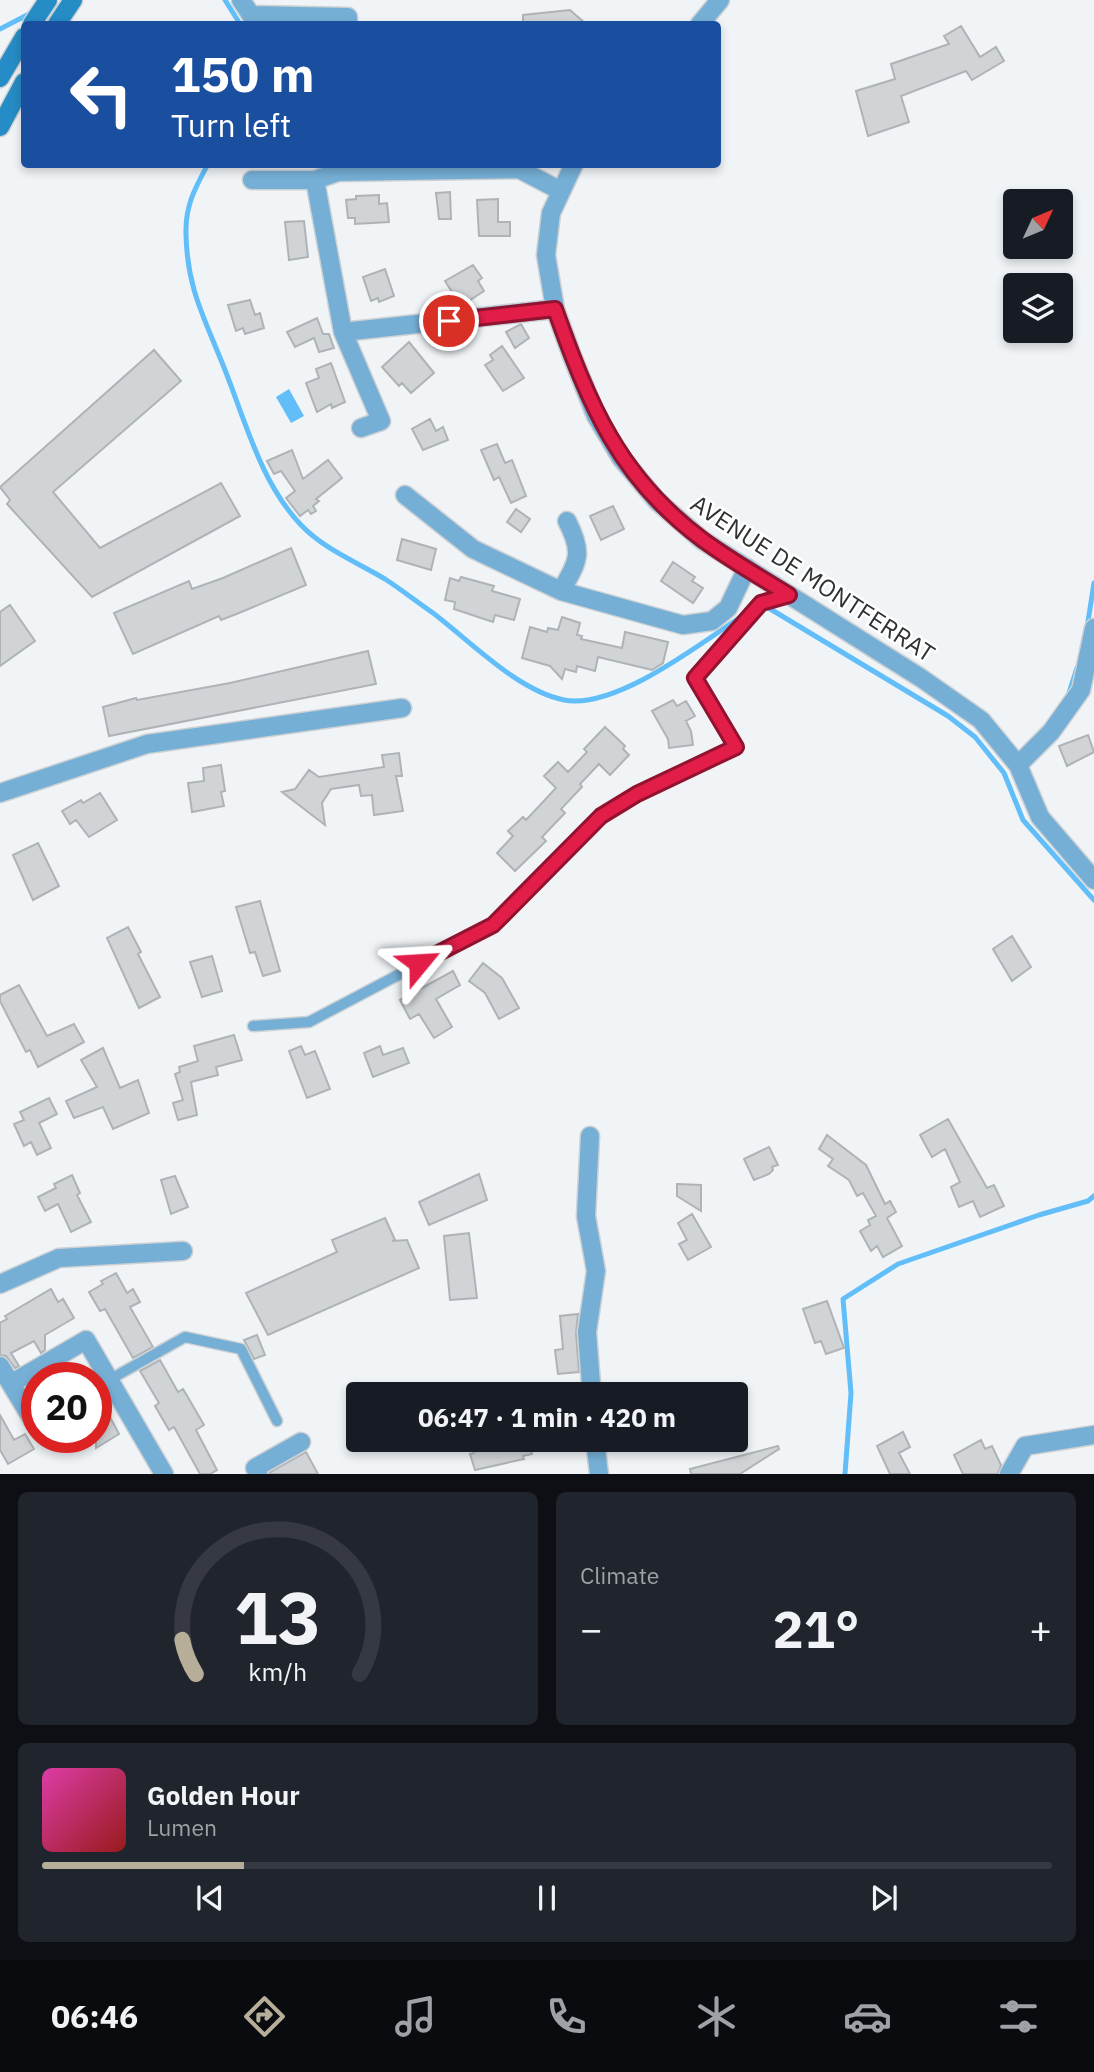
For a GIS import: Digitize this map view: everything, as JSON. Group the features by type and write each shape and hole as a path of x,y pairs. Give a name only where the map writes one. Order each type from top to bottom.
{"main road":[{"path":"34,21 48,0"},
{"path":"59,21 73,0"},
{"path":"0,78 21,42"},
{"path":"0,127 21,88"}],"street":[{"path":"241,0 251,15 348,17 348,21"},
{"path":"702,21 720,0"},
{"path":"252,180 315,180 338,168 519,169 559,190"},
{"name":"AVENUE DE MONTFERRAT","path":"572,168 559,190 551,213 546,255 555,309 596,416 621,458 657,501 702,540 921,678 981,720 1018,765 1040,817 1094,880"},
{"path":"315,180 343,332 382,421 361,428"},
{"path":"343,332 555,309"},
{"path":"405,495 473,550 561,591 683,625 712,621 728,607 747,568"},
{"path":"561,591 576,564 578,541 567,521"},
{"path":"1018,765 1051,732 1081,690 1094,628"},
{"path":"0,793 147,744 402,708"},
{"path":"590,1136 590,1187 586,1216 596,1271 587,1332 591,1382"},
{"path":"0,1284 59,1258 183,1251"},
{"path":"48,1362 86,1340 94,1362"},
{"path":"0,1366 21,1399"},
{"path":"12,1383 21,1378"},
{"path":"112,1397 164,1474"},
{"path":"1009,1474 1025,1446 1094,1435"},
{"path":"258,1474 255,1468 300,1442"},
{"path":"596,1452 599,1474"}],"lane":[{"path":"253,1026 309,1022 493,925 601,816 637,794 736,747 695,678 761,603 789,595"},
{"path":"112,1379 185,1337 241,1349 278,1421"}],"water":[{"path":"289,389 304,416 291,423 276,397"}],"building":[{"path":"570,10 583,21 523,21 523,15"},
{"path":"961,26 980,57 996,47 1004,61 972,80 966,71 901,96 909,122 868,136 856,91 895,79 891,64 949,44 944,36"},
{"path":"450,192 451,219 439,219 436,193"},
{"path":"379,195 379,204 387,203 389,222 355,224 355,218 348,218 346,200 356,199 356,196"},
{"path":"498,199 498,222 510,222 510,236 479,236 477,200"},
{"path":"304,221 308,257 289,260 285,222"},
{"path":"473,265 482,278 478,281 484,291 461,306 445,281"},
{"path":"385,269 394,296 379,302 378,298 371,301 363,277"},
{"path":"250,300 255,315 260,313 264,328 245,334 243,328 236,331 228,305"},
{"path":"317,318 323,334 329,334 334,348 319,352 314,338 295,347 287,332"},
{"path":"521,324 529,338 515,348 506,332"},
{"path":"409,342 434,373 411,393 402,383 399,386 382,367"},
{"path":"502,346 524,378 503,391 485,365 493,360 490,355"},
{"path":"154,350 181,381 53,492 100,548 221,483 240,516 92,597 7,504 10,500 0,487"},
{"path":"331,363 345,402 332,408 331,404 317,412 306,383 319,378 316,369"},
{"path":"430,419 436,431 443,427 448,440 423,450 412,429"},
{"path":"497,444 505,463 512,460 526,496 511,503 499,477 494,480 481,450"},
{"path":"292,450 303,479 328,460 342,478 316,499 319,501 313,506 316,511 311,514 308,510 300,516 286,498 295,491 281,471 274,474 267,461"},
{"path":"613,506 624,529 601,540 590,516"},
{"path":"516,509 530,519 521,532 507,522"},
{"path":"402,539 436,549 431,570 397,560"},
{"path":"291,548 306,585 221,620 219,616 133,654 114,613 189,581 192,589 223,578"},
{"path":"673,562 695,577 692,581 703,588 693,603 661,581"},
{"path":"461,577 494,586 492,591 520,599 514,620 495,615 493,622 454,609 455,602 445,600 450,578 459,581"},
{"path":"10,605 35,641 0,666 0,612"},
{"path":"562,617 580,623 577,635 582,636 581,639 622,648 625,632 668,642 663,663 652,670 598,657 595,671 577,666 576,672 565,669 562,679 550,666 522,658 530,627 547,632 548,628 558,630"},
{"path":"368,651 376,684 109,736 103,707 136,698 137,700 230,683"},
{"path":"673,700 677,706 686,701 695,716 686,721 693,745 669,748 668,739 652,711"},
{"path":"605,727 625,746 623,749 629,755 610,775 599,764 561,809 565,813 542,837 546,841 515,871 497,853 513,836 508,831 523,817 526,820 556,788 544,776 558,762 568,772 587,752 584,749"},
{"path":"1088,735 1094,752 1067,766 1059,746"},
{"path":"399,753 402,776 396,776 403,811 374,815 372,795 361,796 359,785 331,789 322,803 325,825 282,792 295,789 309,770 319,777 384,767 382,755"},
{"path":"221,765 224,806 192,812 188,783 204,781 203,768"},
{"path":"100,793 117,820 89,837 76,820 70,824 62,811"},
{"path":"38,843 59,886 33,900 13,855"},
{"path":"260,901 280,971 263,976 255,952 250,953 236,907"},
{"path":"128,927 141,952 138,954 160,997 139,1008 107,938"},
{"path":"1012,936 1031,967 1012,981 993,949"},
{"path":"212,956 222,991 202,997 190,962"},
{"path":"483,963 502,978 519,1008 499,1019 485,993 469,981"},
{"path":"453,971 460,985 436,999 452,1027 434,1038 419,1014 410,1019 400,1000"},
{"path":"19,985 47,1036 74,1024 84,1042 38,1067 30,1050 26,1052 0,1001 0,995"},
{"path":"234,1035 242,1060 216,1067 218,1075 191,1082 197,1115 178,1120 173,1103 183,1100 175,1074 180,1072 179,1067 198,1061 194,1046"},
{"path":"301,1046 305,1055 315,1051 330,1089 307,1098 289,1051"},
{"path":"380,1046 383,1055 403,1048 409,1063 373,1077 364,1053"},
{"path":"103,1048 120,1088 138,1080 149,1113 113,1129 103,1107 74,1118 66,1101 97,1087 81,1060"},
{"path":"49,1098 57,1114 39,1123 51,1148 37,1155 31,1142 24,1146 14,1124 24,1120 20,1112"},
{"path":"948,1119 987,1188 994,1185 1004,1206 980,1217 973,1201 959,1207 951,1187 960,1182 945,1149 932,1157 920,1135"},
{"path":"827,1135 866,1165 885,1204 890,1201 896,1212 887,1218 902,1246 883,1257 877,1246 871,1251 860,1231 870,1225 868,1220 876,1216 863,1193 857,1196 849,1180 828,1166 833,1159 819,1149"},
{"path":"769,1147 778,1165 772,1167 773,1170 769,1174 754,1180 744,1159"},
{"path":"479,1174 487,1200 429,1225 419,1202"},
{"path":"72,1175 80,1193 77,1195 91,1222 71,1232 58,1204 45,1211 38,1197 56,1188 54,1184"},
{"path":"175,1176 188,1207 171,1214 161,1180"},
{"path":"677,1184 701,1185 701,1211 677,1196"},
{"path":"692,1214 711,1247 688,1260 679,1244 687,1240 678,1223"},
{"path":"385,1218 395,1240 392,1241 407,1240 419,1268 268,1335 246,1293 337,1252 332,1240"},
{"path":"469,1233 477,1298 450,1300 444,1236"},
{"path":"116,1273 127,1293 133,1289 140,1302 130,1307 153,1347 133,1358 105,1309 100,1311 89,1292"},
{"path":"51,1289 58,1302 63,1299 74,1318 45,1335 45,1350 41,1353 34,1341 11,1353 19,1366 15,1368 6,1356 0,1355 0,1323 7,1319 5,1316"},
{"path":"827,1301 844,1348 826,1354 821,1341 815,1343 803,1309"},
{"path":"578,1314 576,1333 579,1372 558,1374 555,1350 563,1349 560,1316"},
{"path":"257,1335 265,1355 254,1359 244,1340"},
{"path":"160,1360 178,1392 183,1389 204,1425 196,1430 217,1470 210,1474 200,1474 174,1427 169,1430 155,1406 159,1403 140,1371"},
{"path":"0,1415 14,1440 21,1436 21,1453 27,1453 8,1464 0,1450"},
{"path":"112,1421 119,1434 112,1438"},
{"path":"903,1432 910,1447 899,1453 910,1474 890,1474 877,1446"},
{"path":"981,1440 985,1449 992,1446 1001,1465 998,1474 963,1474 954,1455"},
{"path":"778,1446 779,1449 740,1474 691,1474 690,1469"},
{"path":"306,1452 318,1474 269,1474 269,1473"},
{"path":"470,1454 532,1454 523,1456 524,1459 475,1470"}],"waterway":[{"path":"225,0 238,21"},
{"path":"0,29 31,13"},
{"path":"206,168 195,189 187,215 187,253 193,287 264,470 287,508 310,534 397,587 512,676 529,687 564,700 586,700 635,684 661,670 751,610"},
{"path":"1087,628 1094,583"},
{"path":"762,604 948,716 975,737 1004,773 1023,820 1094,900"},
{"path":"1068,696 1077,668"},
{"path":"845,1474 851,1393 843,1299 898,1264 1039,1215 1088,1201 1094,1196"}],"route":[{"path":"419,963 493,925 601,816 637,794 736,747 695,678 761,603 789,595 702,540 657,501 621,458 596,416 555,309 449,321"}]}
